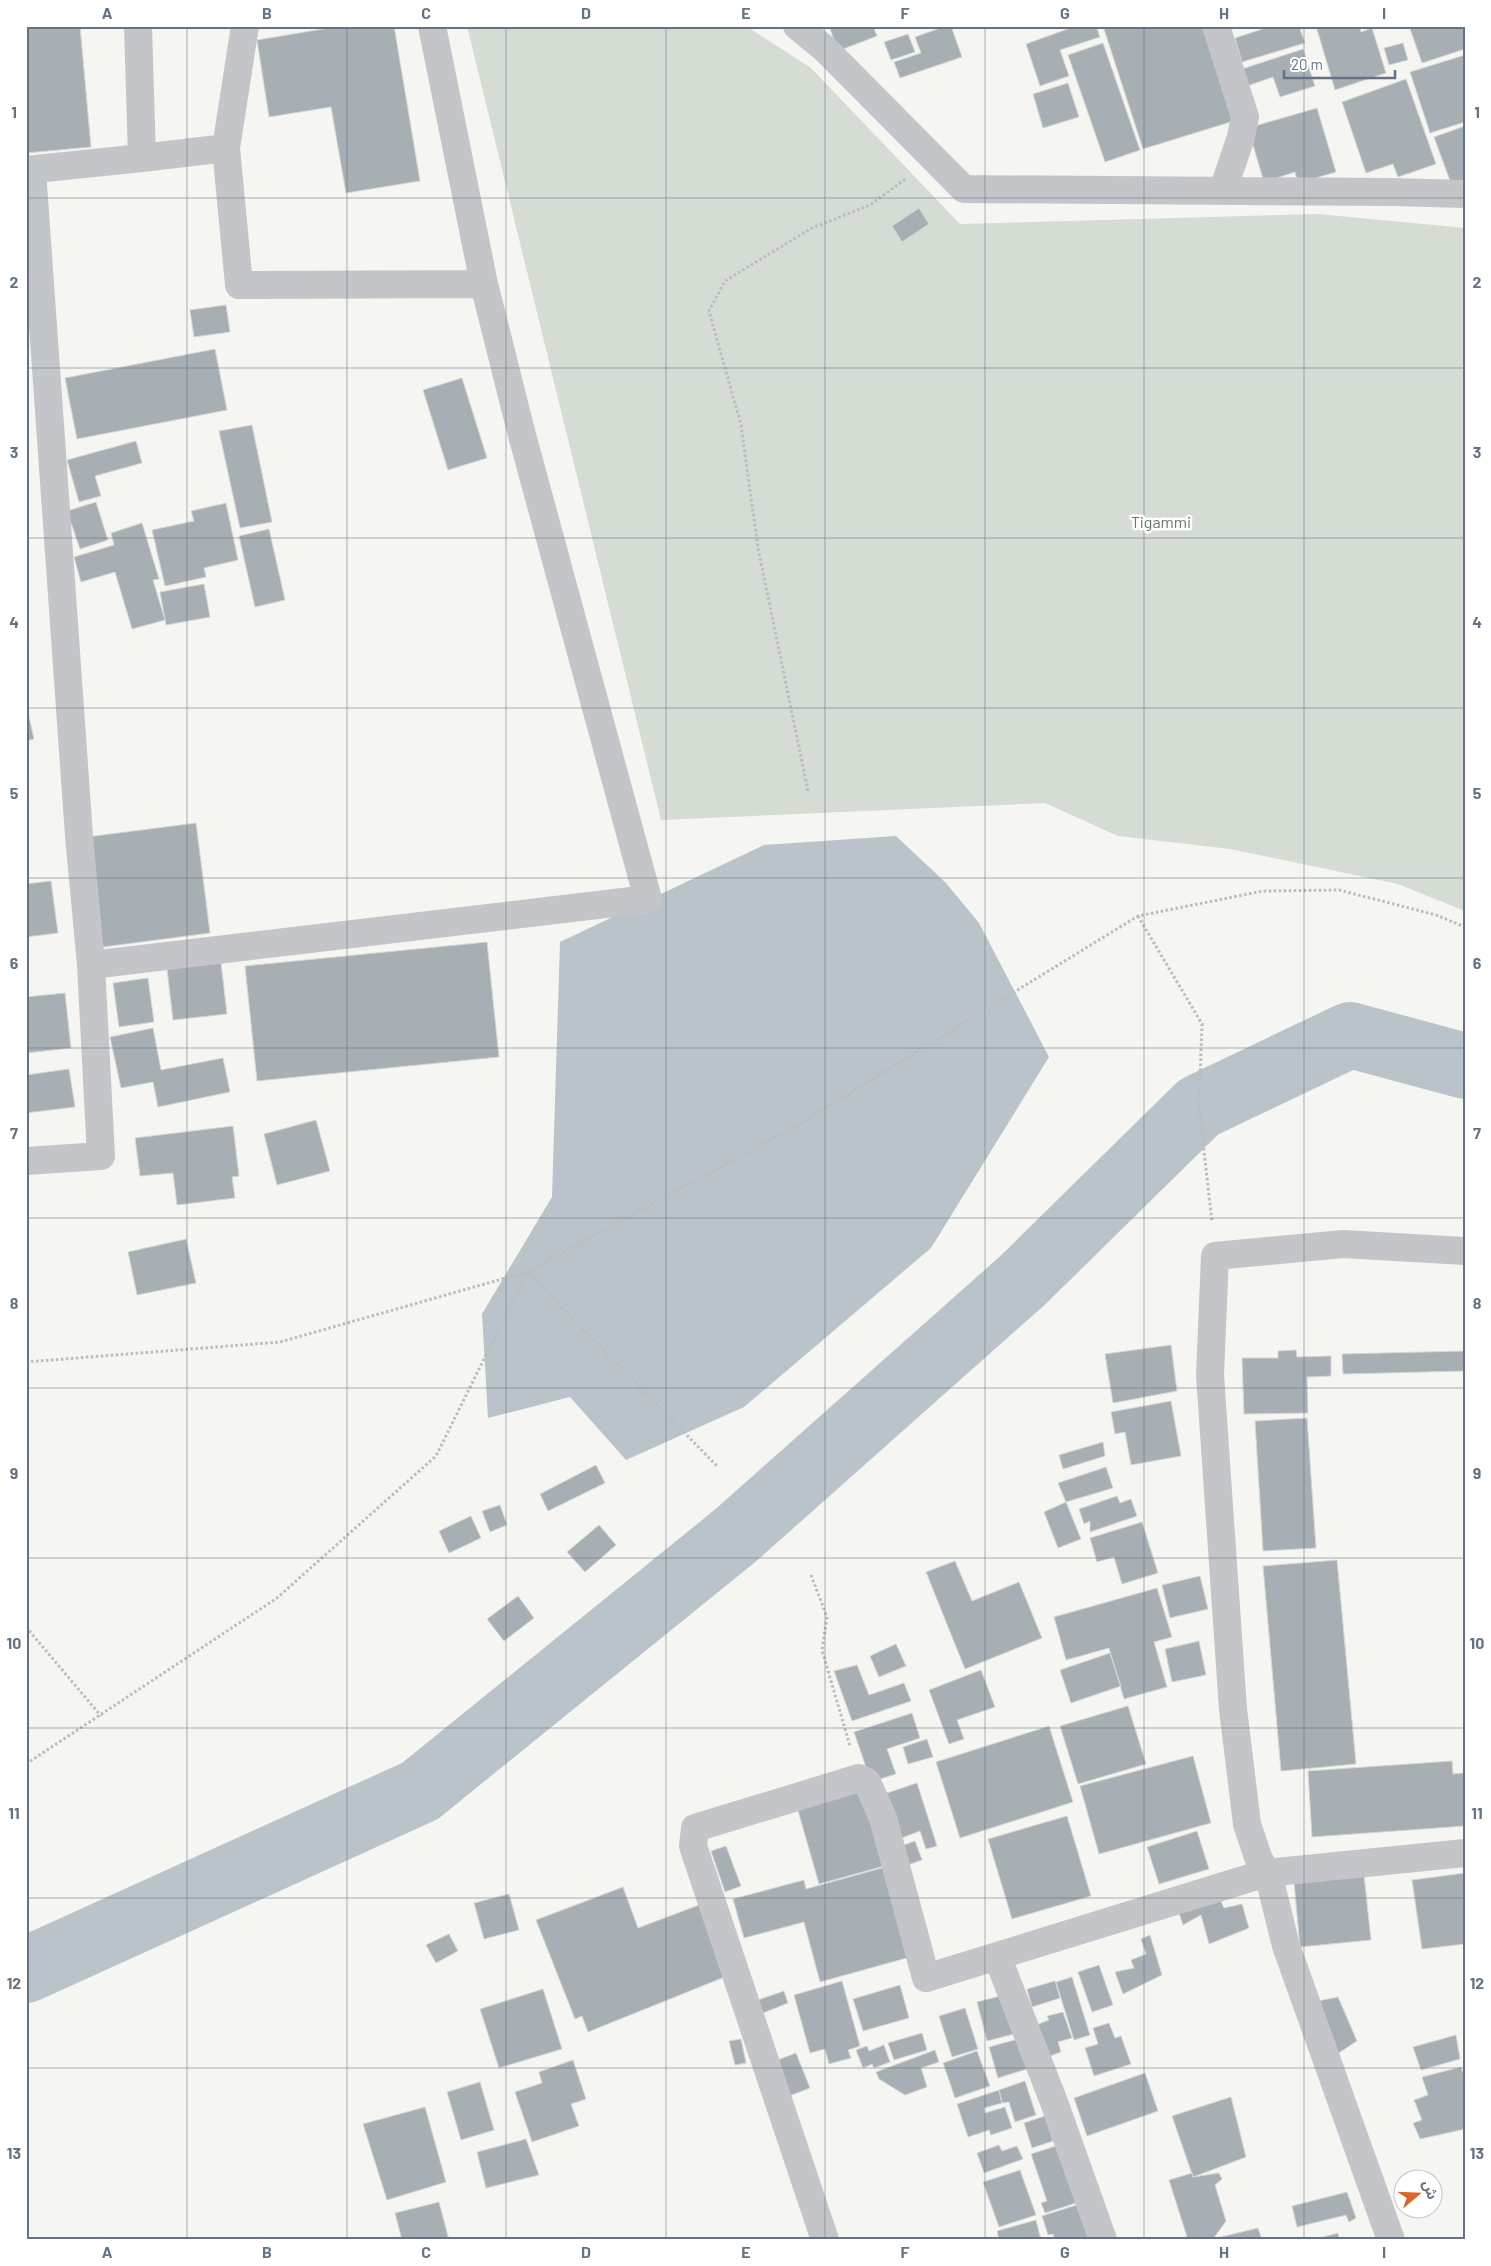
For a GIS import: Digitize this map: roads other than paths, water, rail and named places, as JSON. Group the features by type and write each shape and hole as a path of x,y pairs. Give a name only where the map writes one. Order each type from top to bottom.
{"street":[{"path":"138,26 142,158"},
{"path":"245,26 226,148 239,285 484,284"},
{"path":"92,965 648,899 522,435 484,284 432,26"},
{"path":"797,26 826,49 964,189 1224,190 1465,194"},
{"path":"1216,26 1245,117 1241,137 1224,190"},
{"path":"26,1161 101,1156 92,965 78,826 29,170 226,148"},
{"path":"1391,2240 1286,1946 1277,1905 1247,1824 1233,1709 1210,1376 1215,1256 1343,1244 1465,1251"},
{"path":"825,2240 693,1846 695,1828 859,1778 867,1782 883,1818 926,1978 1266,1873 1465,1853"},
{"path":"997,1956 1054,2102 1103,2240"}],"waterway":[{"path":"26,1970 420,1791 736,1535 1023,1280 1199,1107 1350,1035 1465,1066"}],"park label":[{"name":"Tigammi","path":"1161,522"}]}
